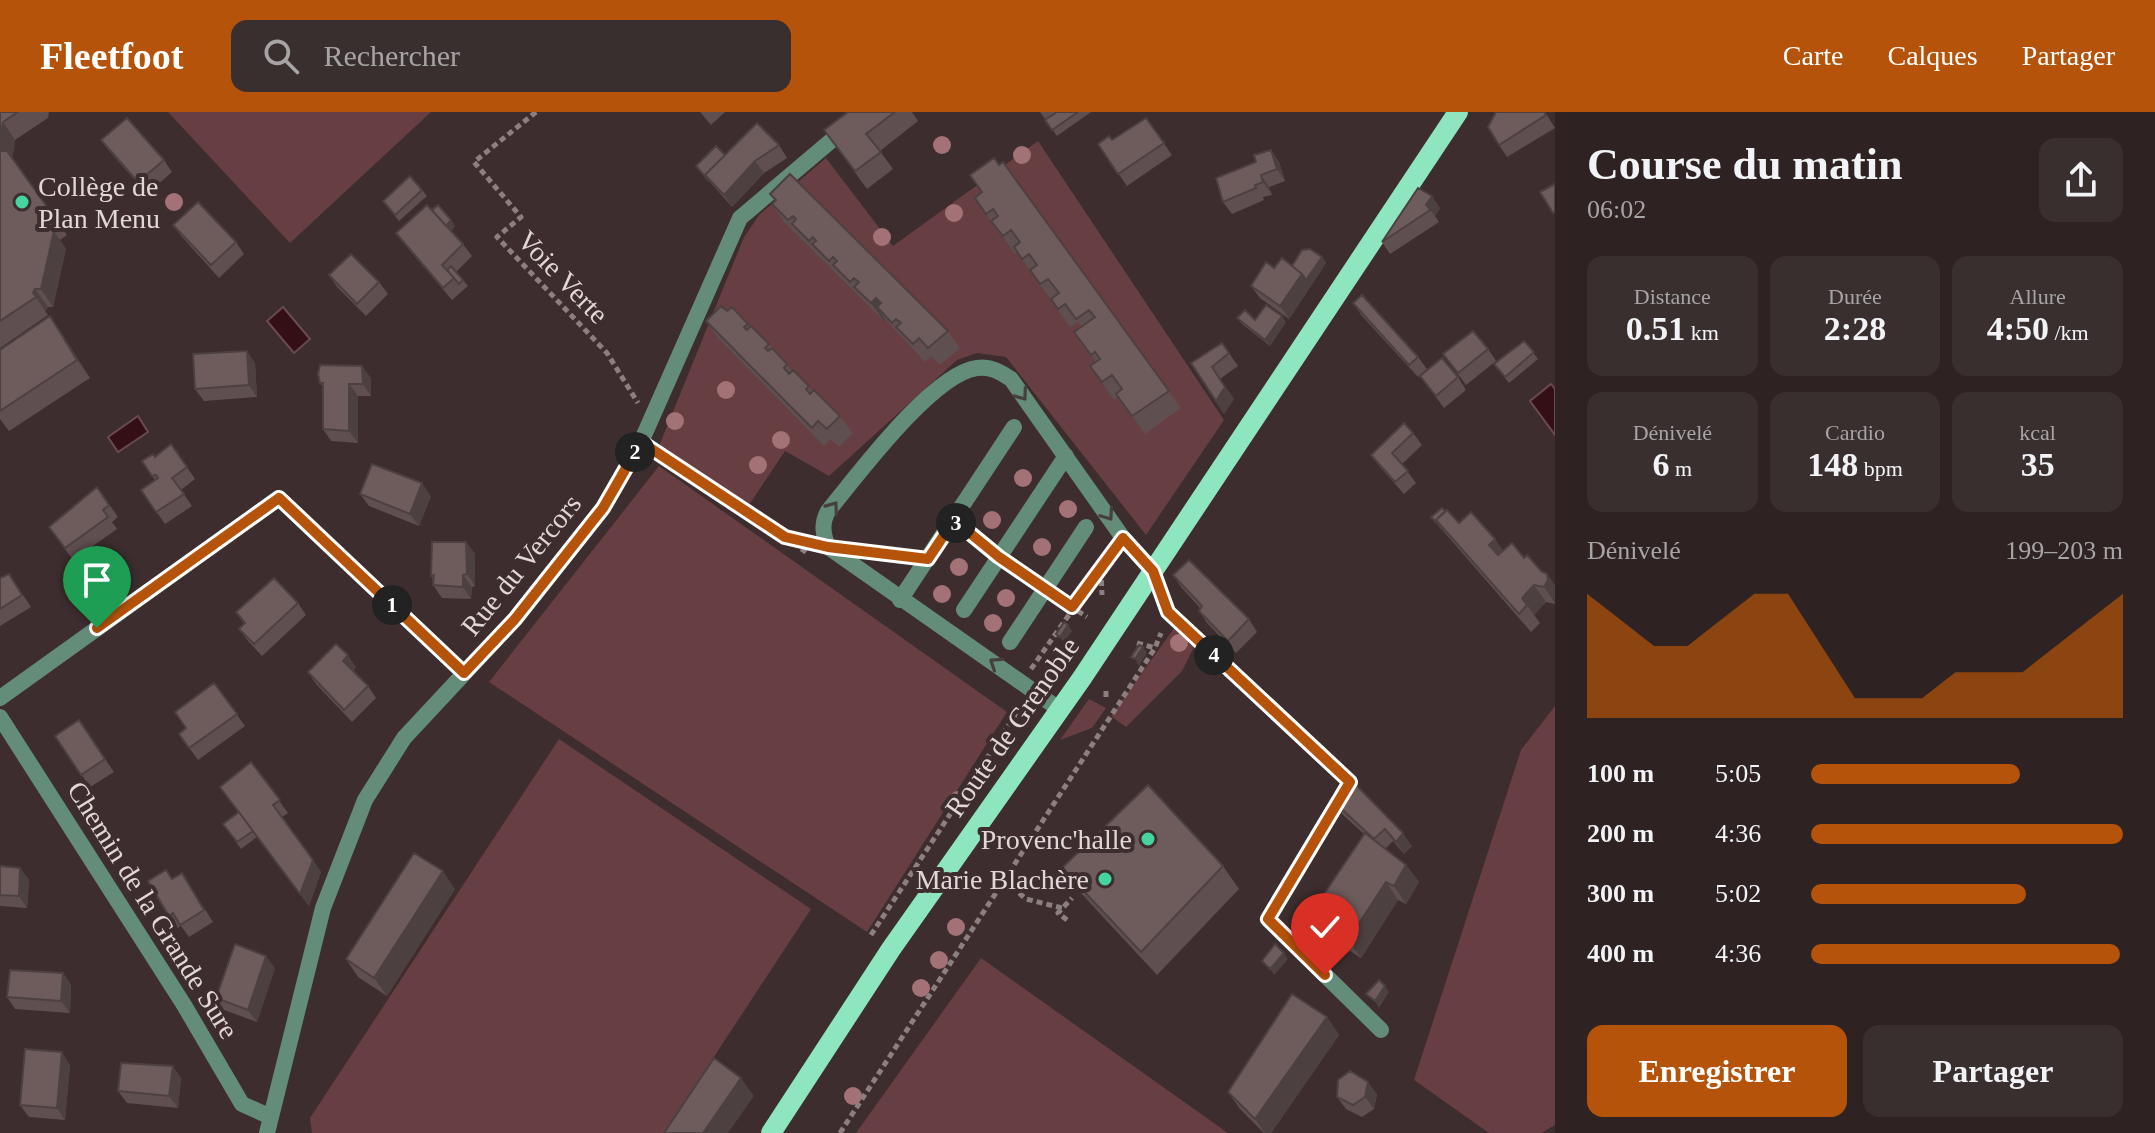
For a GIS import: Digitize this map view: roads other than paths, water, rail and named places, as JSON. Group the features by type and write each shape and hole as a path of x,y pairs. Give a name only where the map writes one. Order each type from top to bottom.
{"main road":[{"name":"Route de Grenoble","path":"771,1133 891,949 1153,571 1458,112"}],"street":[{"name":"Rue du Vercors","path":"269,1125 323,908 365,800 404,738 515,619 603,508 641,442 740,218 865,112"},
{"path":"1059,709 828,547 823,534 824,520 868,461 950,378 975,368 993,368 1011,379 1123,538 1153,571 1168,612 1350,782 1268,919 1381,1030"},
{"path":"900,600 1014,427"},
{"path":"964,610 1066,456"},
{"path":"0,698 279,498 464,673"},
{"path":"954,520 999,557 1046,589"},
{"path":"1010,642 1086,527"},
{"name":"Chemin de la Grande Sure","path":"0,717 184,1005 242,1104 269,1125"}],"place":[{"name":"Collège de Plan Menu","path":"22,202"},
{"name":"Provenc'halle","path":"1148,839"},
{"name":"Marie Blachère","path":"1105,879"}]}
